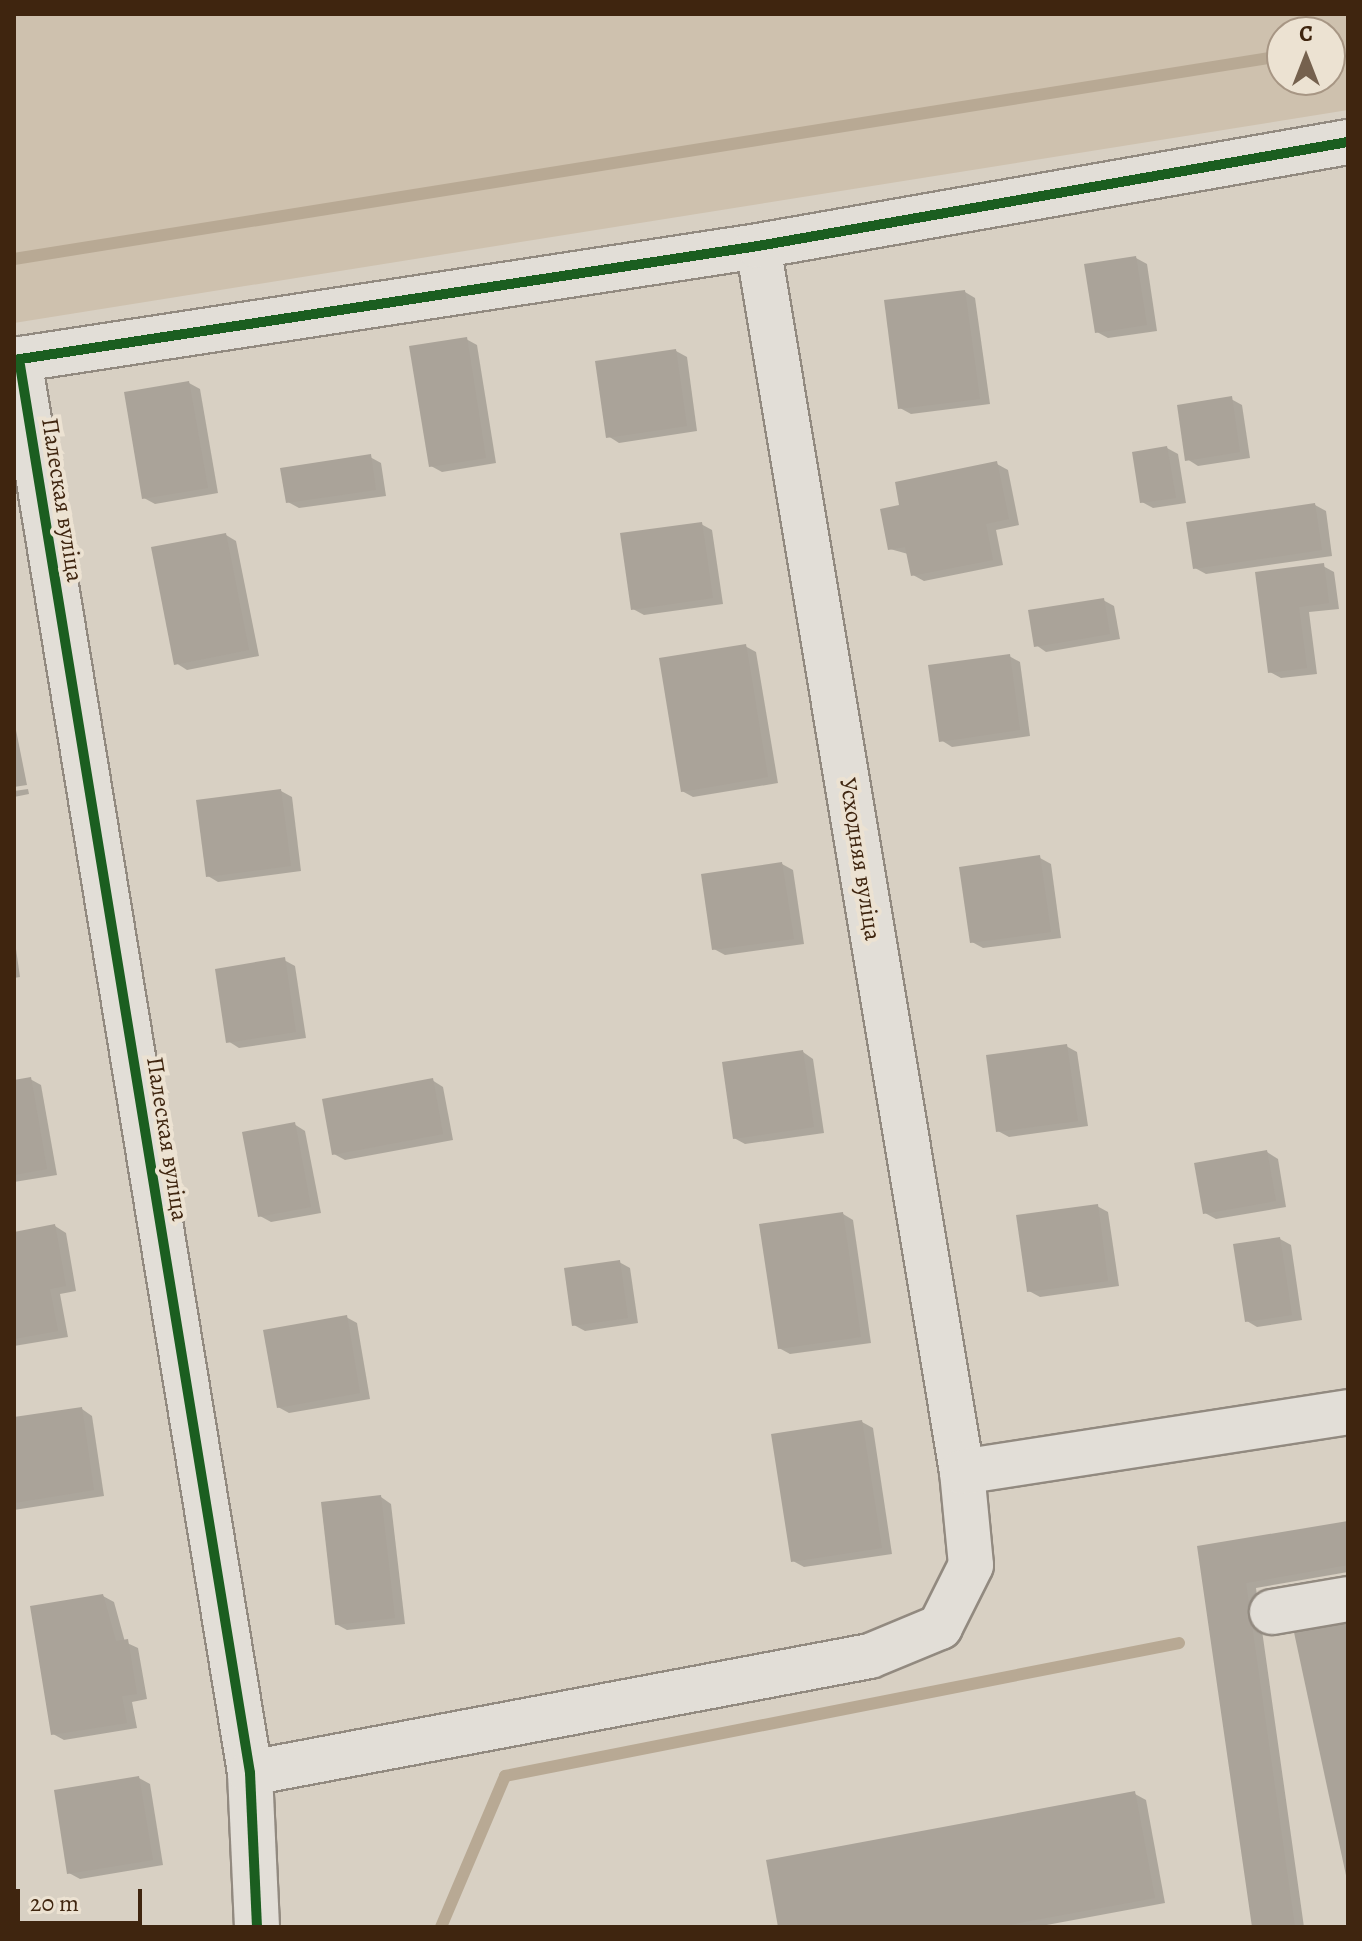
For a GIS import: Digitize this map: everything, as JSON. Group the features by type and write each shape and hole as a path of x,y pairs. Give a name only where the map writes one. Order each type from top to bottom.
{"street":[{"path":"17,360 758,246 1348,142"},
{"name":"Усходняя вуліца","path":"250,1773 870,1656 940,1627 971,1565 962,1472 758,246"},
{"name":"Палеская вуліца","path":"17,360 250,1773 257,1927"},
{"path":"962,1472 1348,1412"},
{"path":"1272,1612 1348,1599"}],"shaded area":[{"path":"14,14 1348,14 1348,110 14,323"}],"building":[{"path":"1136,256 1147,325 1095,333 1084,264"},
{"path":"965,290 980,399 898,409 884,300"},
{"path":"467,337 486,458 429,467 409,346"},
{"path":"676,349 687,426 606,438 595,361"},
{"path":"189,381 208,488 142,499 124,392"},
{"path":"1232,396 1240,452 1185,461 1177,405"},
{"path":"1167,446 1176,498 1140,503 1132,452"},
{"path":"371,454 376,490 286,503 280,468"},
{"path":"997,461 1009,519 986,524 993,560 911,576 905,547 888,550 880,509 899,505 895,482"},
{"path":"1315,503 1322,550 1193,569 1186,522"},
{"path":"702,522 713,598 631,610 620,533"},
{"path":"226,533 249,650 174,665 151,547"},
{"path":"1324,563 1329,603 1299,607 1307,668 1268,673 1255,572"},
{"path":"1104,598 1110,634 1034,647 1028,610"},
{"path":"746,644 768,777 681,792 659,658"},
{"path":"1010,654 1020,730 939,742 928,665"},
{"path":"281,789 291,866 206,877 196,800"},
{"path":"1040,855 1051,932 970,943 959,867"},
{"path":"782,862 794,939 712,950 701,874"},
{"path":"285,957 296,1032 226,1043 215,969"},
{"path":"1067,1044 1078,1121 996,1132 986,1055"},
{"path":"803,1050 814,1127 733,1139 722,1062"},
{"path":"31,1077 47,1169 14,1175 14,1080"},
{"path":"433,1078 443,1134 332,1155 322,1099"},
{"path":"295,1122 311,1207 258,1217 242,1132"},
{"path":"1267,1150 1276,1201 1203,1214 1194,1163"},
{"path":"1098,1204 1108,1281 1027,1292 1016,1215"},
{"path":"843,1212 861,1337 778,1349 759,1224"},
{"path":"55,1224 66,1286 50,1289 58,1331 14,1339 14,1232"},
{"path":"1280,1237 1292,1315 1245,1322 1233,1244"},
{"path":"620,1260 628,1318 572,1326 564,1268"},
{"path":"347,1315 360,1393 277,1408 263,1330"},
{"path":"82,1407 94,1490 14,1503 14,1417"},
{"path":"862,1420 882,1548 791,1562 771,1434"},
{"path":"381,1495 395,1618 335,1625 321,1502"},
{"path":"1348,1521 1348,1565 1246,1583 1295,1927 1252,1927 1197,1546"},
{"path":"103,1594 116,1641 128,1639 137,1694 122,1696 127,1723 51,1735 30,1606"},
{"path":"1348,1616 1348,1880 1347,1880 1292,1623"},
{"path":"139,1776 153,1860 67,1874 54,1790"},
{"path":"1135,1791 1155,1898 997,1927 778,1927 766,1860"}],"waterway":[{"path":"14,259 1266,59"},
{"path":"441,1927 505,1776 1179,1643"}],"cycle path":[{"path":"14,360 758,246 1348,142"},
{"path":"19,359 250,1773 257,1927"}]}
